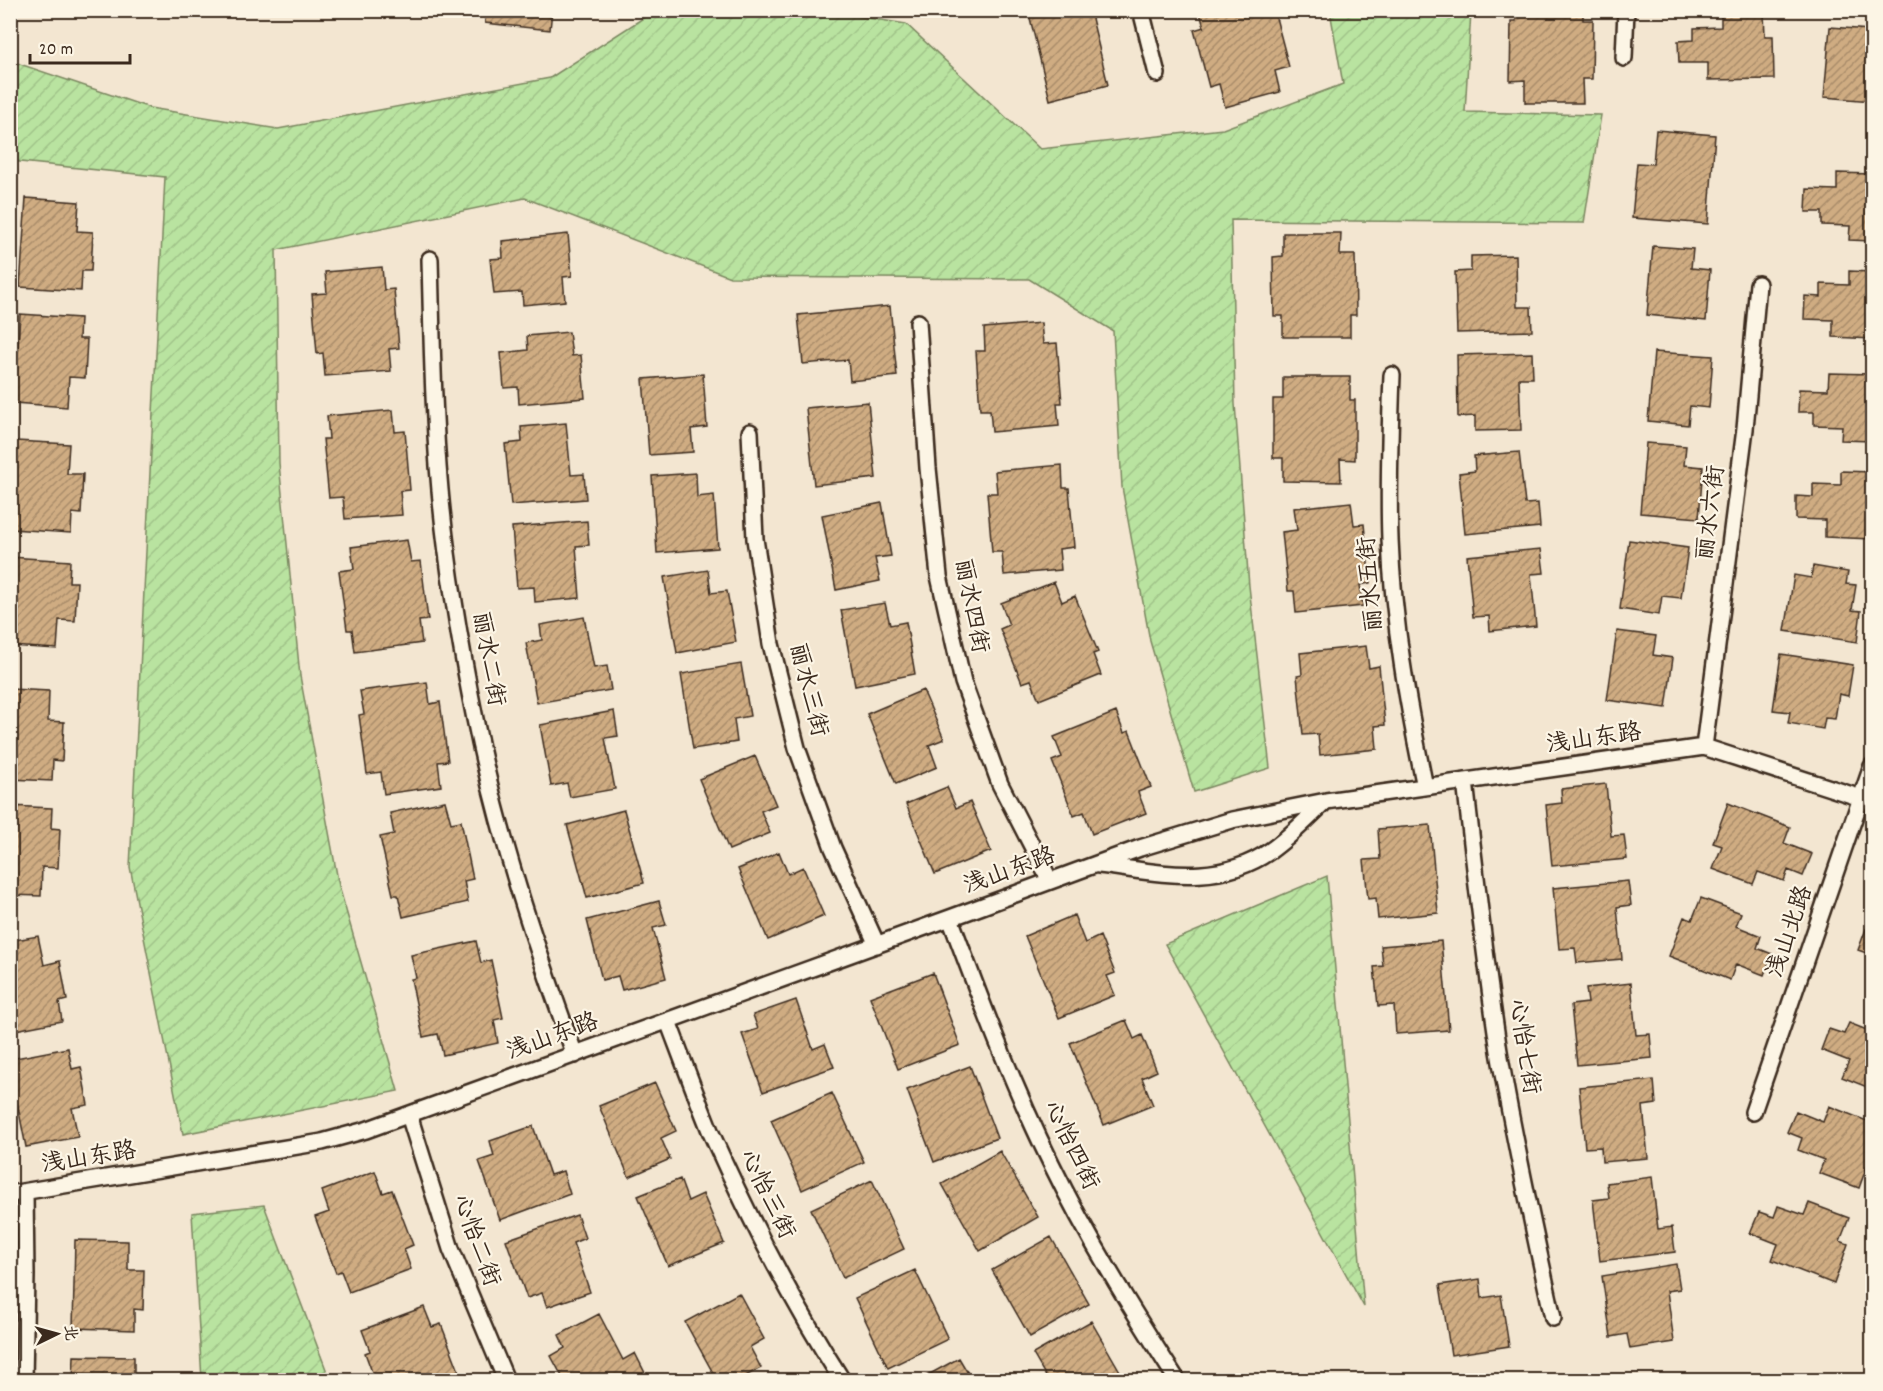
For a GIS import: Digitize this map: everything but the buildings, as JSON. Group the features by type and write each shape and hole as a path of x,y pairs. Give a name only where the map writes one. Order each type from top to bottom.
{"lane":[{"path":"1141,10 1157,74"},
{"path":"1624,58 1626,10"},
{"name":"丽水二街","path":"430,259 432,375 440,491 455,607 475,721 502,834 536,945 575,1054"},
{"name":"丽水六街","path":"1704,747 1745,429 1758,284"},
{"name":"丽水四街","path":"918,322 928,468 939,576 963,682 1000,784 1050,881"},
{"name":"丽水五街","path":"1392,375 1389,458 1391,553 1397,624 1408,705 1425,787"},
{"name":"丽水三街","path":"750,432 755,538 771,644 797,748 833,848 877,945"},
{"name":"浅山东路","path":"17,1193 322,1142 366,1130 1095,864 1163,840 1232,820 1326,801 1704,747 1861,798"},
{"name":"浅山北路","path":"1753,1112 1872,766"},
{"name":"心怡七街","path":"1465,781 1480,916 1499,1052 1524,1185 1553,1318"},
{"name":"浅山东路","path":"1095,864 1192,875 1226,872 1271,851 1326,801"},
{"name":"心怡四街","path":"951,918 997,1043 1051,1164 1114,1280 1177,1380"},
{"name":"心怡三街","path":"668,1021 711,1132 761,1239 842,1380"},
{"name":"心怡二街","path":"409,1115 451,1249 506,1380"},
{"path":"17,1193 26,1275 24,1380"}],"green space":[{"path":"654,11 824,11 906,24 1040,149 1223,129 1343,84 1330,11 1471,11 1465,112 1601,115 1584,223 1231,220 1235,404 1249,586 1270,768 1194,792 1150,641 1122,487 1113,331 1029,279 730,277 525,198 276,250 279,463 300,676 339,886 398,1091 183,1134 130,867 165,177 11,161 11,61 150,108 278,129 550,78"},
{"path":"1327,876 1364,1307 1165,944"},
{"path":"264,1205 330,1380 202,1380 192,1213"}]}
